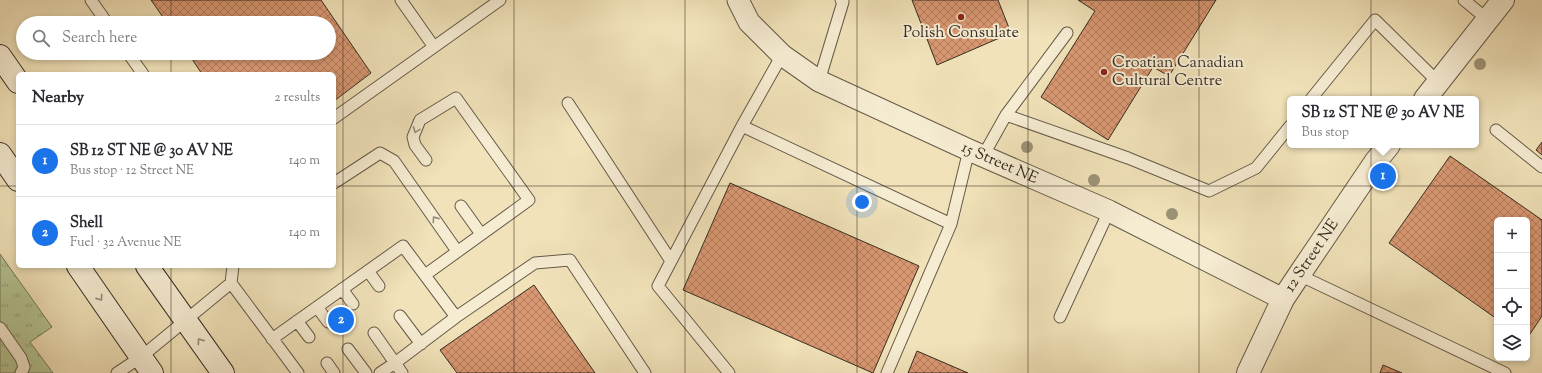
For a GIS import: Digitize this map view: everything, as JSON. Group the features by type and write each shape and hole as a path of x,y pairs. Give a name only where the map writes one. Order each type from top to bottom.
{"street":[{"name":"15 Street NE","path":"738,0 749,22 782,55 819,81 1109,212 1283,299"},
{"path":"1427,96 1503,0"},
{"path":"0,56 16,79"},
{"name":"12 Street NE","path":"1248,373 1283,299 1387,148"},
{"path":"0,154 16,177"},
{"path":"79,268 146,365"},
{"path":"148,268 223,373"}],"lane":[{"path":"91,0 102,16"},
{"path":"401,0 434,47"},
{"path":"336,117 500,0"},
{"path":"819,81 843,2 841,0"},
{"path":"1464,0 1487,19"},
{"path":"1314,96 1375,20 1438,82"},
{"path":"887,373 951,224 976,153 1067,33"},
{"path":"729,373 658,286 742,126 782,55"},
{"path":"133,60 142,72"},
{"path":"425,276 457,251 529,200 456,98 420,120 413,137 415,145 426,160"},
{"path":"568,103 671,261"},
{"path":"1006,115 1128,158 1209,191 1256,168 1287,130"},
{"path":"742,126 951,224"},
{"path":"1496,130 1542,167"},
{"path":"336,183 380,153 394,161 457,251"},
{"path":"461,206 481,234"},
{"path":"1060,317 1109,212"},
{"path":"272,339 403,246 456,317"},
{"path":"380,373 396,363 456,317 535,263 570,260 645,373"},
{"path":"117,373 146,365 186,321 231,283 234,268"},
{"path":"368,271 379,286"},
{"path":"1299,275 1505,373"},
{"path":"231,283 298,373"},
{"path":"342,289 353,304"},
{"path":"317,307 328,322"},
{"path":"400,316 421,344"},
{"path":"297,321 308,337"},
{"path":"0,328 21,358 24,367 21,373"},
{"path":"374,333 402,373"},
{"path":"348,349 366,373"},
{"path":"327,363 334,373"}],"green space":[{"path":"0,254 52,327 30,342 53,373 0,373"}],"building":[{"path":"151,0 321,0 332,16 162,16"},
{"name":"Polish Consulate","path":"912,0 998,0 1011,33 937,65"},
{"name":"Croatian Canadian Cultural Centre","path":"1078,0 1216,0 1169,76 1153,67 1108,140 1041,97 1095,11"},
{"path":"336,22 371,73 336,99 336,72 201,72 193,60 336,60"},
{"path":"1542,142 1542,155 1536,150"},
{"path":"1450,156 1542,220 1542,316 1530,334 1530,217 1494,217 1494,317 1389,243"},
{"path":"730,183 919,266 873,373 683,290"},
{"path":"534,285 595,373 457,373 440,350"},
{"path":"917,351 968,373 908,373"},
{"path":"1383,365 1402,373 1380,373"}],"place":[{"name":"Polish Consulate","path":"961,17"},
{"name":"Croatian Canadian Cultural Centre","path":"1104,72"},
{"name":"SB 12 ST NE @ 30 AV NE","path":"1383,176"},
{"name":"Shell","path":"341,320"}]}
